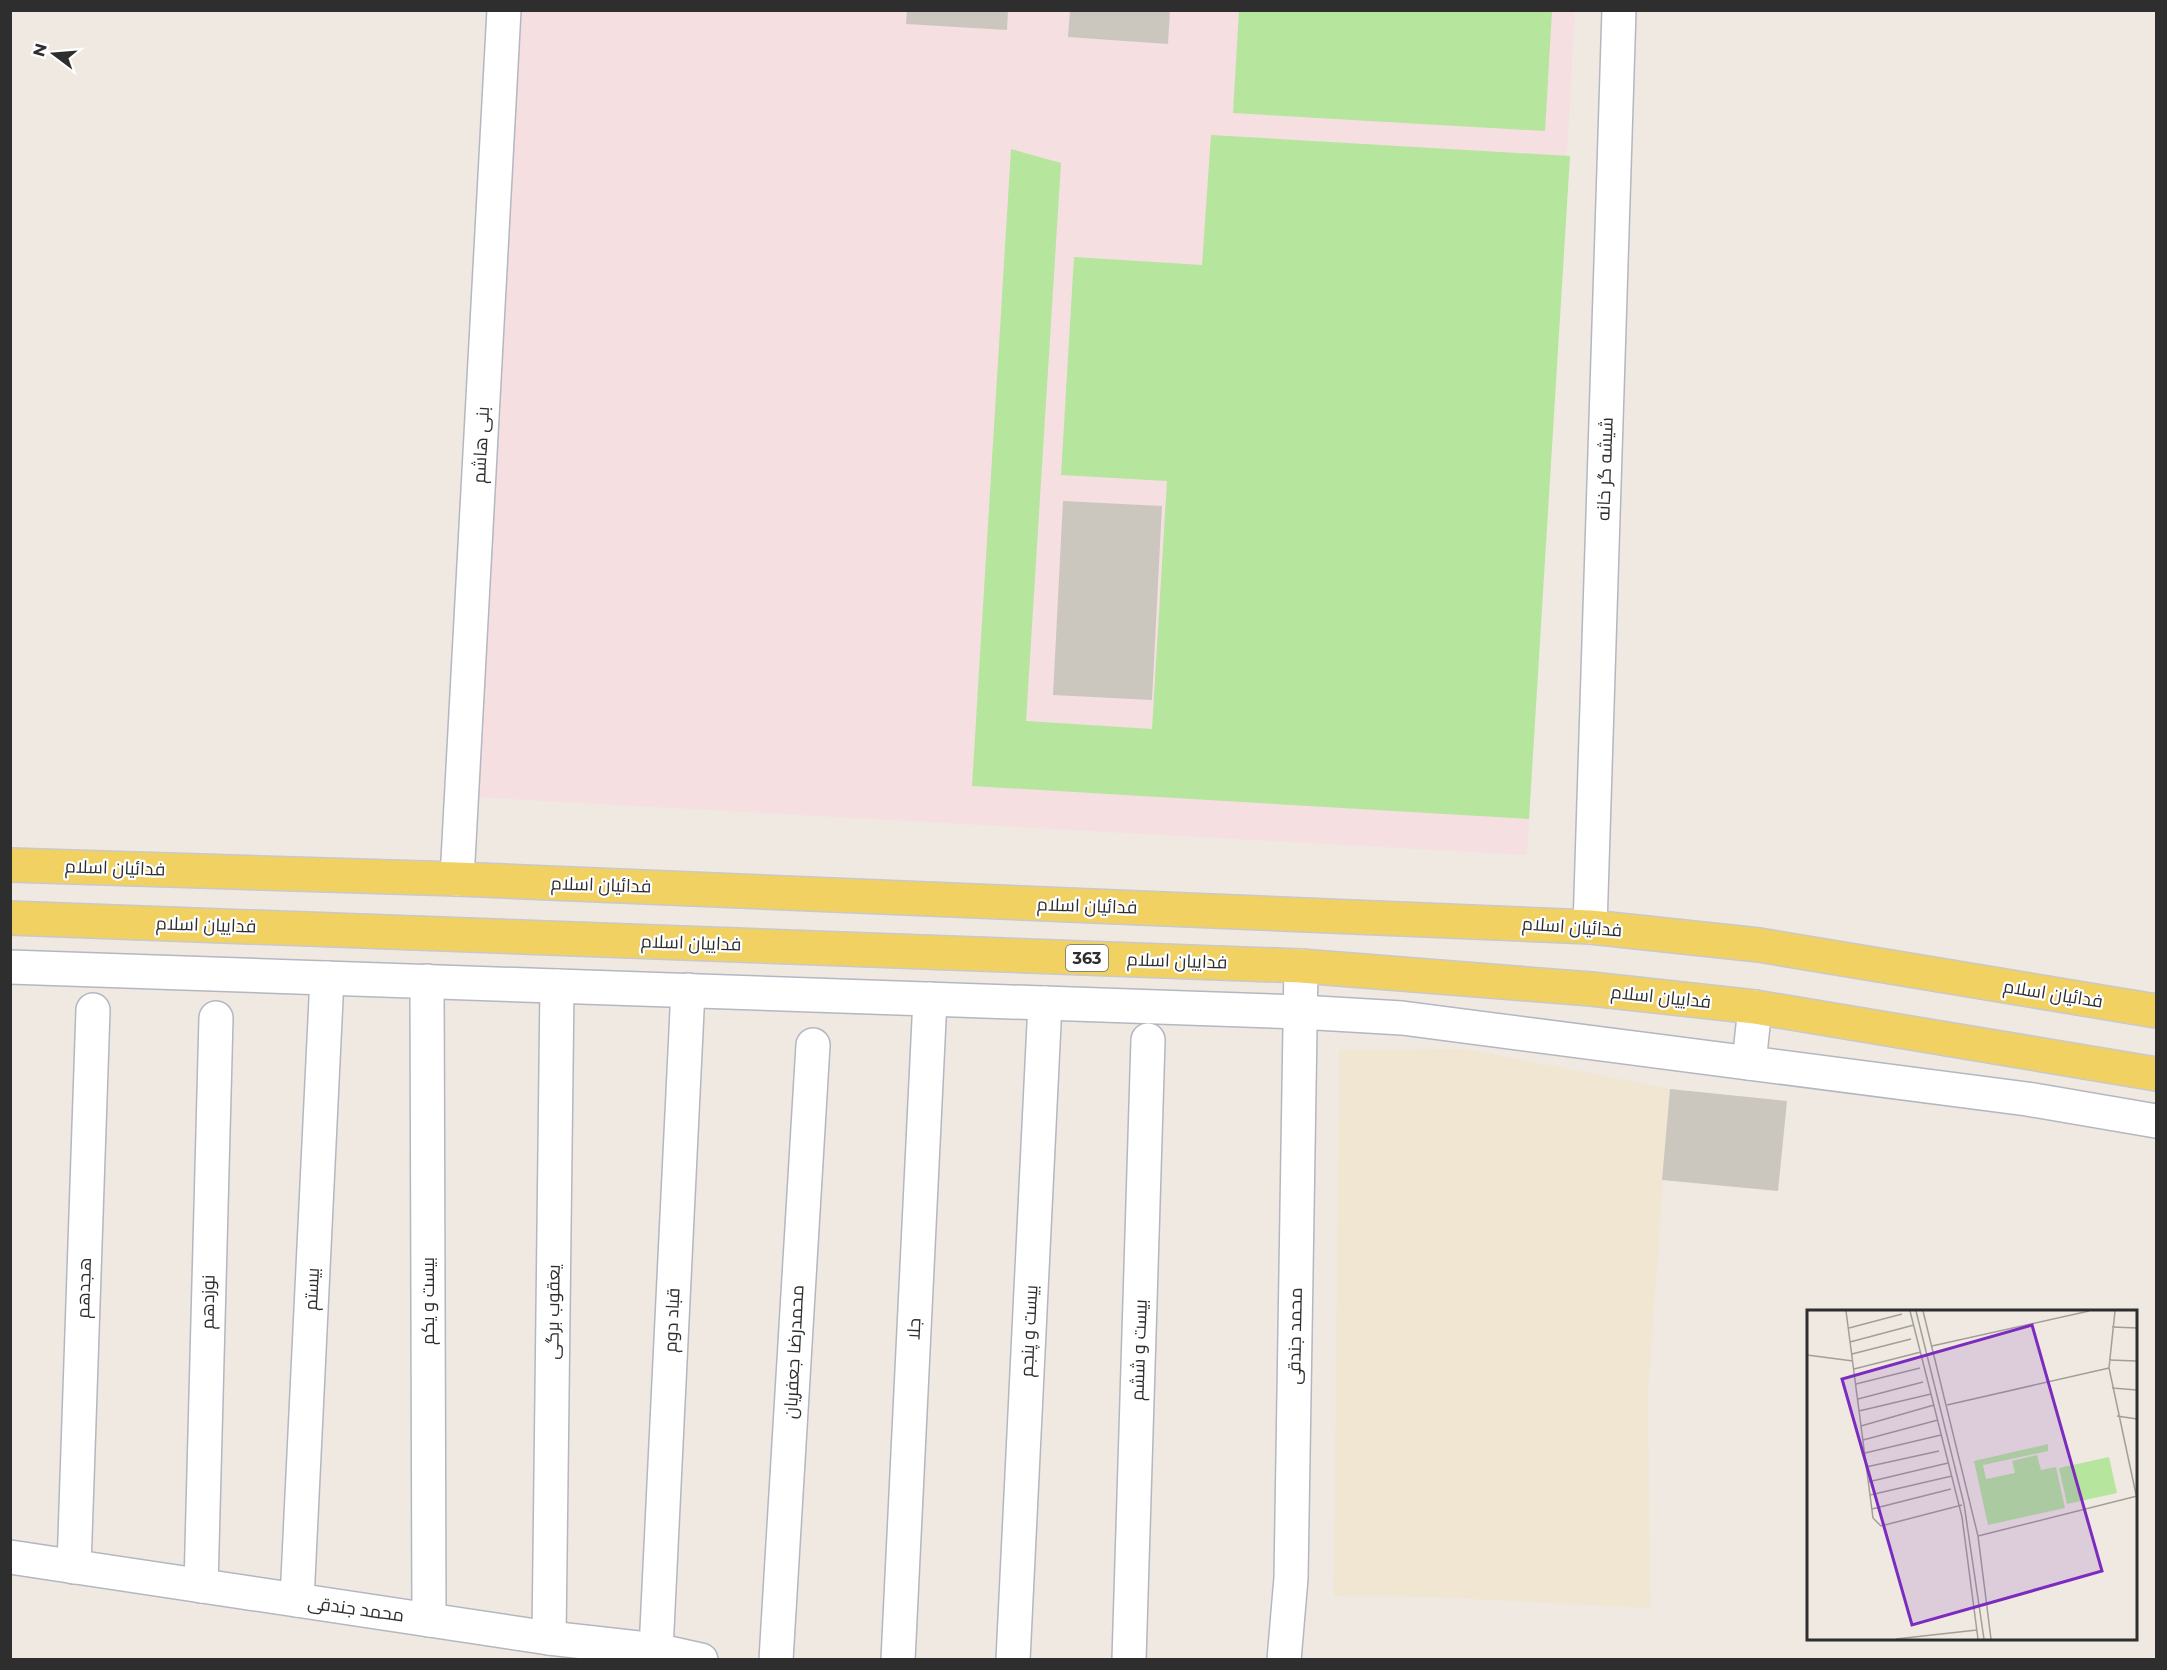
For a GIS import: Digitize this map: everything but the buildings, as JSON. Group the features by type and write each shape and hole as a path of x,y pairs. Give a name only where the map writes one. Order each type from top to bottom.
{"main road":[{"name":"فدائیان اسلام","path":"10,865 457,879 1590,927 1759,945 2157,1011"},
{"name":"فداییان اسلام","path":"10,918 1301,966 1592,989 1755,1007 2157,1074"}],"street":[{"name":"بنی هاشم","path":"457,879 504,10"},
{"name":"شیشه گر خانه","path":"1590,927 1619,10"},
{"name":"محمد جندقی","path":"1284,1659 1291,1578 1301,966"},
{"path":"10,967 1300,1012 1402,1018 2027,1099 2157,1121"},
{"name":"بیستم","path":"297,1600 327,978"},
{"name":"بیست و یکم","path":"427,981 429,1620"},
{"name":"یعقوب برگی","path":"549,1638 557,986"},
{"name":"قباد دوم","path":"656,1650 688,990"},
{"name":"جلا","path":"898,1659 930,999"},
{"name":"بیست و پنجم","path":"1012,1659 1046,1003"},
{"path":"1749,1063 1755,1007"},
{"name":"هجدهم","path":"74,1567 93,1010"},
{"name":"نوزدهم","path":"201,1586 216,1018"},
{"name":"بیست و ششم","path":"1129,1659 1148,1040"},
{"name":"محمدرضا جعفریان","path":"776,1659 813,1045"},
{"name":"محمد جندقی","path":"10,1557 549,1638 656,1650 701,1659"}],"shaded area":[{"path":"518,11 1575,11 1527,855 472,797"},
{"path":"1466,1049 1670,1089 1648,1389 1650,1608 1432,1597 1334,1596 1339,1050"}],"green space":[{"path":"1239,11 1552,11 1545,131 1233,113"},
{"path":"1211,135 1570,156 1529,819 972,786 1011,149 1061,163 1026,721 1152,729 1167,481 1061,475 1074,257 1202,265"}]}
